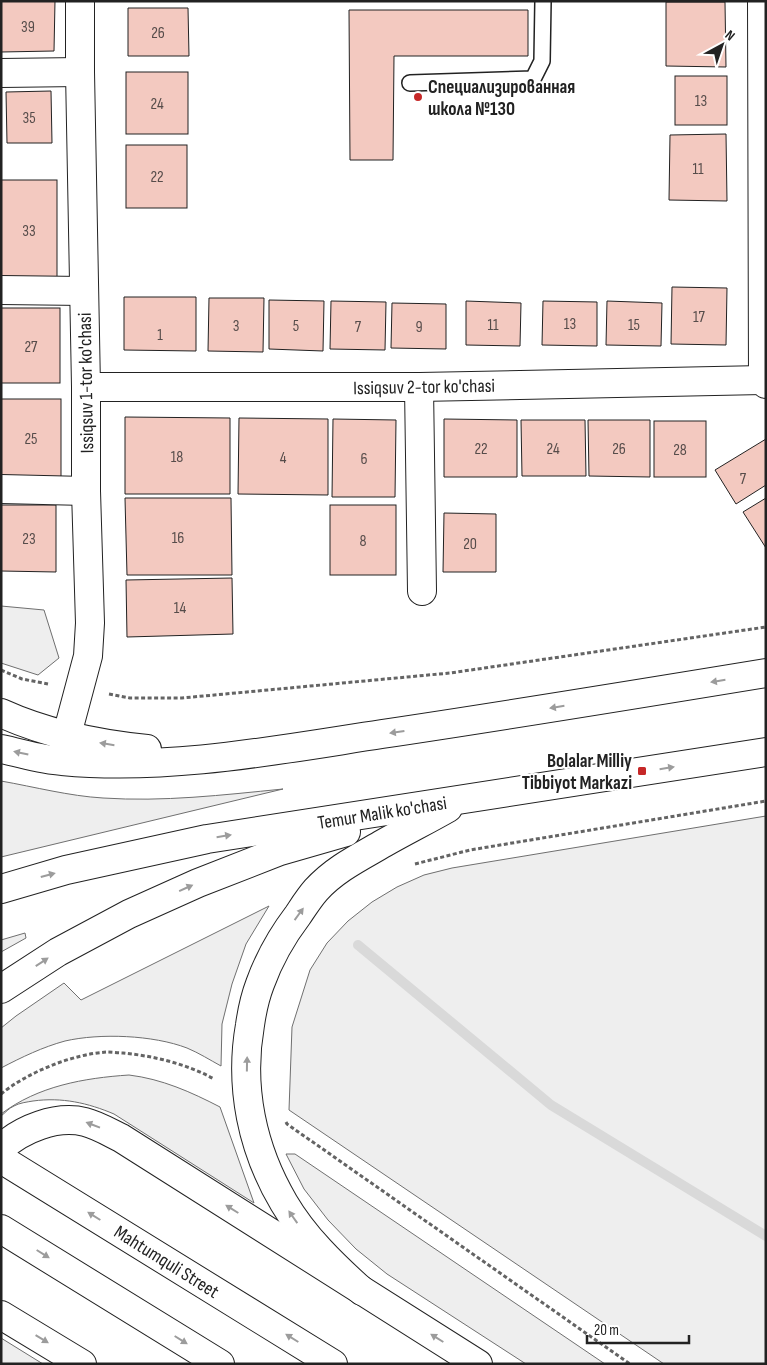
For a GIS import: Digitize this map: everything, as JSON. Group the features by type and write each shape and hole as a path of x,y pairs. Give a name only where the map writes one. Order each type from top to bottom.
{"main road":[{"name":"Issiqsuv 1-tor ko'chasi","path":"60,761 88,656 90,623 86,491 80,1"},
{"path":"762,1 764,382"},
{"path":"1,73 80,72"},
{"path":"1,290 84,291"},
{"name":"Issiqsuv 2-tor ko'chasi","path":"86,387 419,387 764,382"},
{"path":"419,387 422,591"},
{"path":"1,489 86,491"},
{"path":"1,748 60,761 115,764 158,763 260,752 766,673"},
{"path":"1,713 14,719 96,742 161,750 260,752"},
{"name":"Temur Malik ko'chasi","path":"1,889 66,870 207,839 766,752"},
{"path":"1,989 58,952 129,914 198,883 280,851 463,800"},
{"path":"362,1291 319,1250 284,1204 259,1151 252,1125 246,1070 247,1042 252,1013 259,986 282,938 293,920 316,891 343,867 463,800"},
{"path":"1,1148 8,1142 46,1123 84,1122 103,1129 121,1138 478,1364"},
{"name":"Mahtumquli Street","path":"1,1159 333,1364"},
{"path":"1,1229 220,1364"},
{"path":"1,1315 82,1364"}],"lane":[{"path":"410,83 533,80 542,61 543,1"}],"path":[{"path":"1,670 22,679 130,698 201,697 450,673 766,627"},
{"path":"406,866 470,850 766,801"},
{"path":"1,1094 38,1071 73,1058 108,1052 145,1055 178,1064 212,1078 287,1124 630,1364"},
{"path":"284,1117 287,1124"}],"shaded area":[{"path":"1,606 44,610 59,658 38,675 1,663"},
{"path":"1,781 78,795 126,799 193,797 283,789 1,857"},
{"path":"766,816 766,1364 664,1364 289,1110 292,1027 310,970 327,943 348,921 372,902 397,887 424,875 452,868"},
{"path":"269,906 246,944 232,984 222,1024 221,1066 187,1048 159,1040 110,1036 65,1041 49,1046 1,1068 1,1028 64,983 81,1000"},
{"path":"25,933 26,938 1,952 1,940"},
{"path":"129,1075 176,1087 220,1107 254,1203 114,1114 104,1110 65,1100 44,1100 18,1104 1,1116 1,1114 15,1104 46,1090 78,1081"},
{"path":"286,1154 295,1154 605,1364 526,1364 387,1274 356,1249 328,1220 304,1189"},
{"path":"1,1338 43,1364 1,1364"}],"building":[{"path":"1,1 55,1 54,51 1,52"},
{"path":"666,2 725,2 726,67 666,66"},
{"path":"128,8 188,8 189,56 128,56"},
{"path":"349,10 528,10 528,56 394,56 393,160 350,160"},
{"path":"126,72 188,72 188,134 126,134"},
{"path":"675,76 727,76 727,125 675,125"},
{"path":"51,91 52,143 7,143 6,92"},
{"path":"726,134 727,201 669,200 670,135"},
{"path":"126,145 187,145 187,208 126,208"},
{"path":"1,180 57,180 57,279 1,279"},
{"path":"672,287 727,288 726,345 671,344"},
{"path":"124,297 196,297 196,351 124,350"},
{"path":"209,298 264,298 263,352 208,351"},
{"path":"269,300 324,301 323,351 269,349"},
{"path":"331,301 386,302 385,350 330,349"},
{"path":"466,301 521,303 520,346 466,345"},
{"path":"543,301 597,302 597,346 542,345"},
{"path":"607,301 662,303 661,346 606,345"},
{"path":"392,303 446,304 446,349 391,348"},
{"path":"1,308 60,308 60,383 1,383"},
{"path":"1,399 61,399 61,478 1,478"},
{"path":"125,417 230,418 230,494 125,494"},
{"path":"239,418 328,419 328,495 238,494"},
{"path":"333,419 396,420 395,497 332,497"},
{"path":"444,419 517,420 517,477 444,477"},
{"path":"521,420 585,420 586,476 522,476"},
{"path":"588,420 650,420 650,477 589,476"},
{"path":"654,421 706,421 706,477 654,477"},
{"path":"766,439 766,485 736,504 715,470"},
{"path":"125,498 231,498 232,575 127,575"},
{"path":"766,498 766,548 743,512"},
{"path":"1,505 56,505 56,572 1,571"},
{"path":"330,505 396,505 396,575 330,575"},
{"path":"444,513 496,514 496,572 443,572"},
{"path":"232,578 233,634 127,637 126,580"}],"waterway":[{"path":"358,945 551,1105 766,1236"}],"place":[{"name":"Специализированная школа №130","path":"418,97"},
{"name":"Bolalar Milliy Tibbiyot Markazi","path":"642,771"}]}
